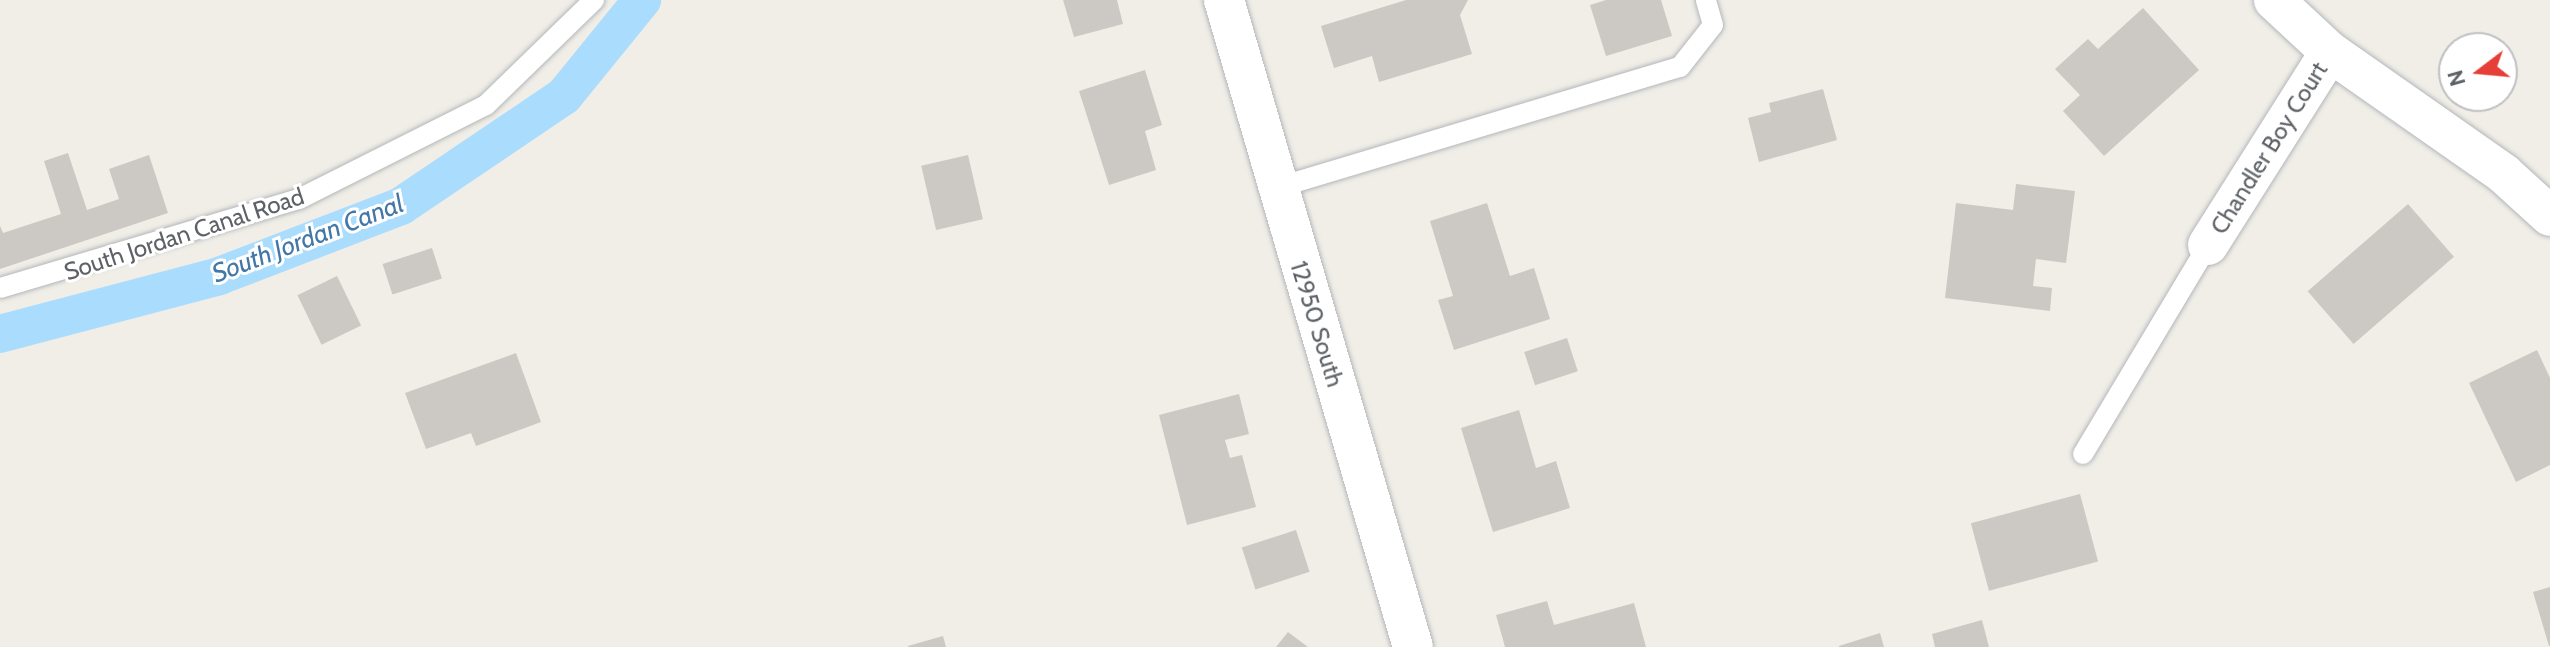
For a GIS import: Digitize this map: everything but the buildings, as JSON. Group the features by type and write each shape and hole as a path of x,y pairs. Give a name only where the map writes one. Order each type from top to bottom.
{"street":[{"name":"12950 South","path":"1224,0 1276,188 1413,647"},
{"path":"2274,0 2330,52 2467,146 2550,216"},
{"name":"Chandler Boy Court","path":"2208,245 2330,52"}],"lane":[{"name":"South Jordan Canal Road","path":"0,288 299,199 486,105 594,0"},
{"path":"1276,188 1680,67 1713,25 1706,0"},
{"path":"2083,454 2208,245"}],"waterway":[{"name":"South Jordan Canal","path":"0,334 219,276 401,206 564,96 642,0"}]}
